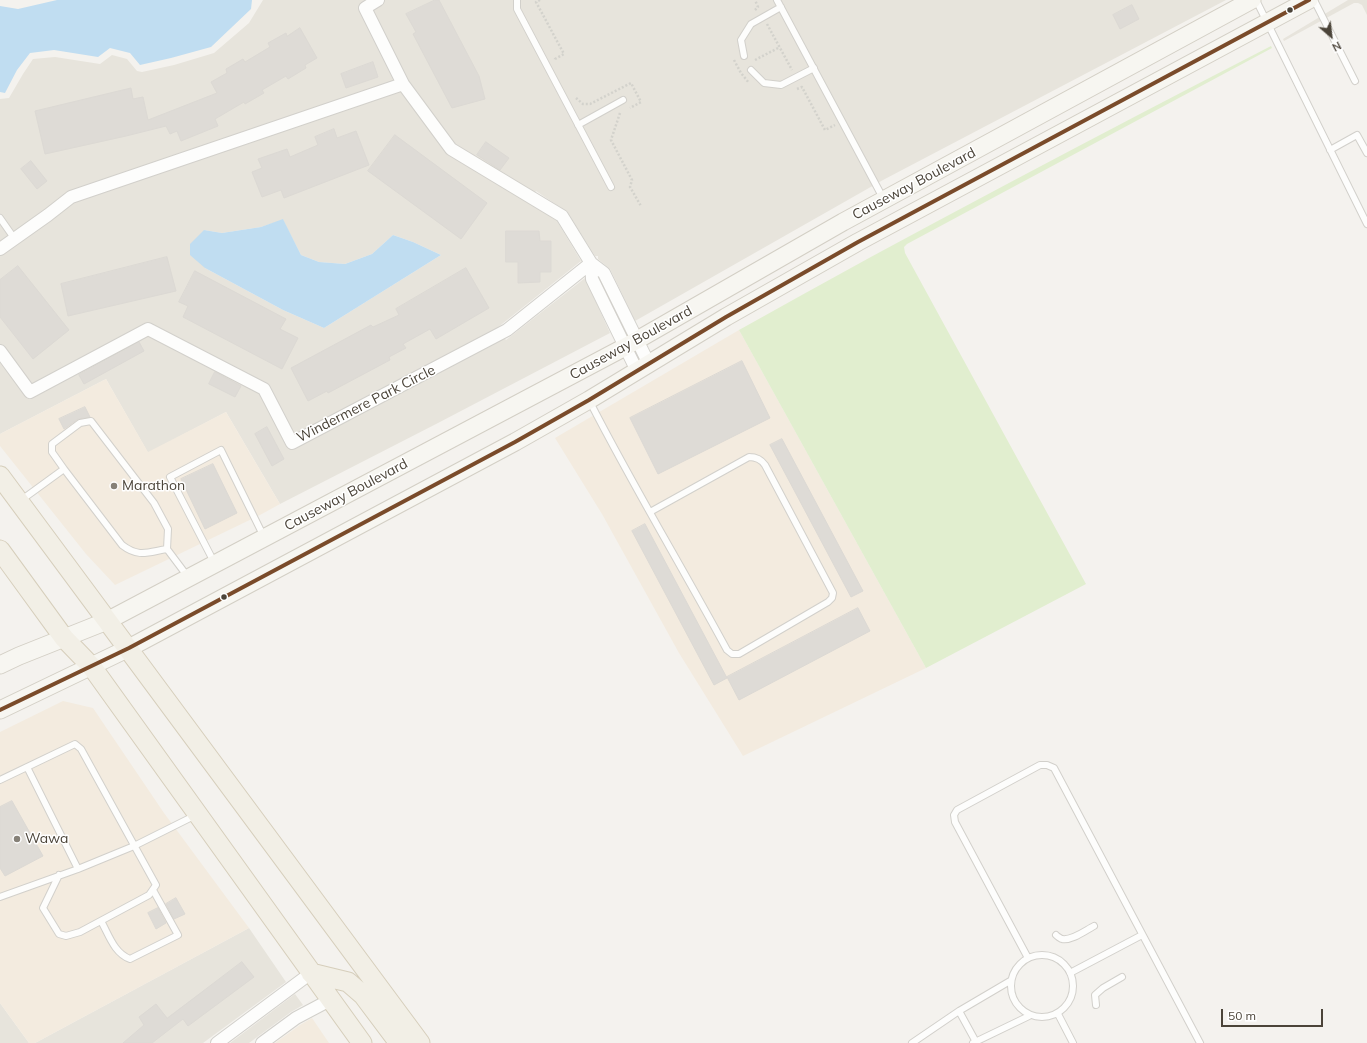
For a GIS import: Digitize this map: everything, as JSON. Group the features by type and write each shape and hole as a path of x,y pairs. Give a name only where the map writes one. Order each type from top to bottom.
{"main road":[{"name":"Causeway Boulevard","path":"0,665 107,621 631,344 842,222 1252,0"},
{"name":"Causeway Boulevard","path":"0,710 129,648 501,449 589,400 726,317 858,242 1309,0"},
{"path":"0,476 107,621 129,648 420,1043"},
{"path":"0,550 64,638 92,666 362,1043"},
{"path":"311,973 348,982 363,995 399,1043"}],"street":[{"path":"378,0 365,8 403,84 451,149 562,216 591,263 592,279 643,367"},
{"path":"0,249 71,197 403,84"},
{"name":"Windermere Park Circle","path":"0,351 30,392 148,329 264,389 292,443 507,330 591,263"},
{"path":"216,1043 311,973"},
{"path":"262,1043 296,1018 330,1000"}],"lane":[{"path":"516,0 517,9 611,187"},
{"path":"777,0 884,200"},
{"path":"1256,0 1367,224"},
{"path":"1314,0 1355,82"},
{"path":"744,56 741,40 751,24 781,7"},
{"path":"751,70 764,83 781,85 814,68"},
{"path":"578,125 624,100"},
{"path":"1330,150 1357,135 1367,153"},
{"path":"0,218 14,238"},
{"path":"589,400 634,486 727,650 732,654 739,654 828,602 832,598 833,593 765,465 756,457 749,458 650,512"},
{"path":"167,549 140,554 131,552 122,545 52,452 52,444 80,423 91,421 154,503 168,529 167,549 189,578"},
{"path":"215,564 170,477 221,450 265,538"},
{"path":"19,501 64,469"},
{"path":"0,780 75,744 82,749 156,885 149,895 80,932 66,936 59,934 43,908 60,875"},
{"path":"1028,958 955,822 954,815 957,810 1040,765 1047,765 1054,768 1200,1043"},
{"path":"27,767 78,869"},
{"path":"0,897 78,869 134,846 197,814"},
{"path":"101,921 118,952 123,957 130,959 178,935 153,890"},
{"path":"1056,935 1062,939 1068,938 1094,926"},
{"path":"1070,973 1142,935"},
{"path":"1040,955 1052,956 1065,965 1070,973 1074,988 1072,996 1068,1004 1058,1014 1047,1018 1029,1016 1020,1010 1014,1002 1010,991 1010,980 1020,963 1028,958 1040,955"},
{"path":"1096,1005 1095,995 1103,988 1122,977"},
{"path":"912,1043 959,1011 1010,980"},
{"path":"959,1011 975,1042 1029,1016"},
{"path":"1058,1014 1073,1043"}],"path":[{"path":"540,0 536,2 564,54 554,59 558,66"},
{"path":"750,14 758,7 755,0"},
{"path":"767,23 793,73"},
{"path":"755,60 780,47"},
{"path":"734,58 740,73 746,81 752,85"},
{"path":"573,93 577,100 583,104 590,104 631,83 641,102 619,114 611,140 632,180 630,187 641,206"},
{"path":"795,90 802,87 825,130 835,124 838,132"}],"shaded area":[{"path":"263,0 1226,0 883,180 635,321 610,269 598,259 598,256 595,256 567,212 536,191 530,203 557,221 581,261 497,328 506,340 585,278 610,333 280,504 226,412 148,453 106,379 0,434 0,99 9,98 33,59 55,57 100,64 112,55 127,59 137,71 142,72 174,65 214,53 249,23","holes":["283,220 301,255 319,262 345,264 372,254 393,235 413,242 441,255 324,328 283,310 205,268 204,230 222,233 261,227"]},
{"path":"1348,0 1367,0 1367,15 1362,5 1354,3 1284,41 1283,39"},
{"path":"739,330 926,668 743,756 679,653 602,514 555,438"},
{"path":"106,379 148,452 226,412 280,504 115,585 86,554 0,446 0,434"},
{"path":"63,701 93,708 164,813 249,928 35,1043 29,1043 0,1003 0,732"},
{"path":"249,928 286,982 203,1043 35,1043"},
{"path":"295,994 303,1005 249,1043 230,1043"},
{"path":"0,1003 29,1043 0,1043"},
{"path":"312,1018 329,1043 275,1043 300,1025"}],"green space":[{"path":"1271,46 1272,48 907,244 904,247 905,253 1086,584 926,668 739,330 1004,185"}],"water":[{"path":"57,0 252,0 251,9 211,47 140,65 130,53 110,48 98,57 54,50 30,53 17,70 5,93 0,92 0,6 18,9"},
{"path":"283,219 301,255 319,262 345,264 372,254 393,235 413,242 441,255 324,328 283,310 205,268 190,255 190,244 204,230 222,233 261,227"}],"building":[{"path":"435,0 439,0 479,76 485,99 452,108 413,34 416,32 406,14"},
{"path":"1132,5 1139,19 1120,29 1113,15"},
{"path":"300,28 317,58 305,65 306,68 288,79 286,76 262,90 264,93 245,104 244,102 215,119 218,126 181,141 177,131 170,134 166,126 45,154 35,111 131,88 133,99 143,97 148,120 217,93 211,82 227,73 226,69 243,59 245,62 270,47 268,43 286,33 287,36"},
{"path":"373,62 378,77 346,88 341,74"},
{"path":"334,129 337,138 356,131 369,165 284,198 281,190 262,197 252,172 262,168 258,159 287,149 290,157 318,145 315,137"},
{"path":"395,135 487,203 461,239 368,171"},
{"path":"486,142 509,158 500,170 477,155"},
{"path":"31,161 47,181 37,189 21,169"},
{"path":"506,231 539,231 540,241 551,241 551,272 540,272 540,282 518,283 518,262 506,262"},
{"path":"167,257 176,291 68,316 61,284"},
{"path":"18,266 69,330 33,359 0,317 0,280"},
{"path":"466,268 489,308 436,339 430,329 403,344 406,348 389,357 390,360 328,393 327,391 308,401 291,368 371,325 373,327 399,315 396,309"},
{"path":"195,271 286,319 280,329 298,338 282,369 183,317 188,306 179,302"},
{"path":"139,342 144,351 84,384 79,375"},
{"path":"742,361 770,418 658,474 630,418"},
{"path":"215,372 241,386 235,397 209,384"},
{"path":"85,407 90,417 78,419 64,429 59,419"},
{"path":"267,427 284,459 272,466 255,434"},
{"path":"782,439 863,591 851,597 770,445"},
{"path":"213,464 237,513 205,529 181,479"},
{"path":"645,524 727,678 714,685 632,531"},
{"path":"858,608 870,631 739,700 727,677"},
{"name":"Wawa","path":"12,801 43,856 5,876 0,868 0,807"},
{"path":"176,898 185,914 174,919 166,904"},
{"path":"158,908 166,923 156,929 148,913"},
{"path":"242,962 254,977 188,1026 183,1019 152,1043 123,1043 144,1025 139,1017 156,1004 167,1018"}],"transit line":[{"path":"0,710 129,648 515,442 589,400 726,317 858,242 1309,0"}],"place":[{"name":"Marathon","path":"114,486"},
{"name":"Wawa","path":"17,839"}]}
